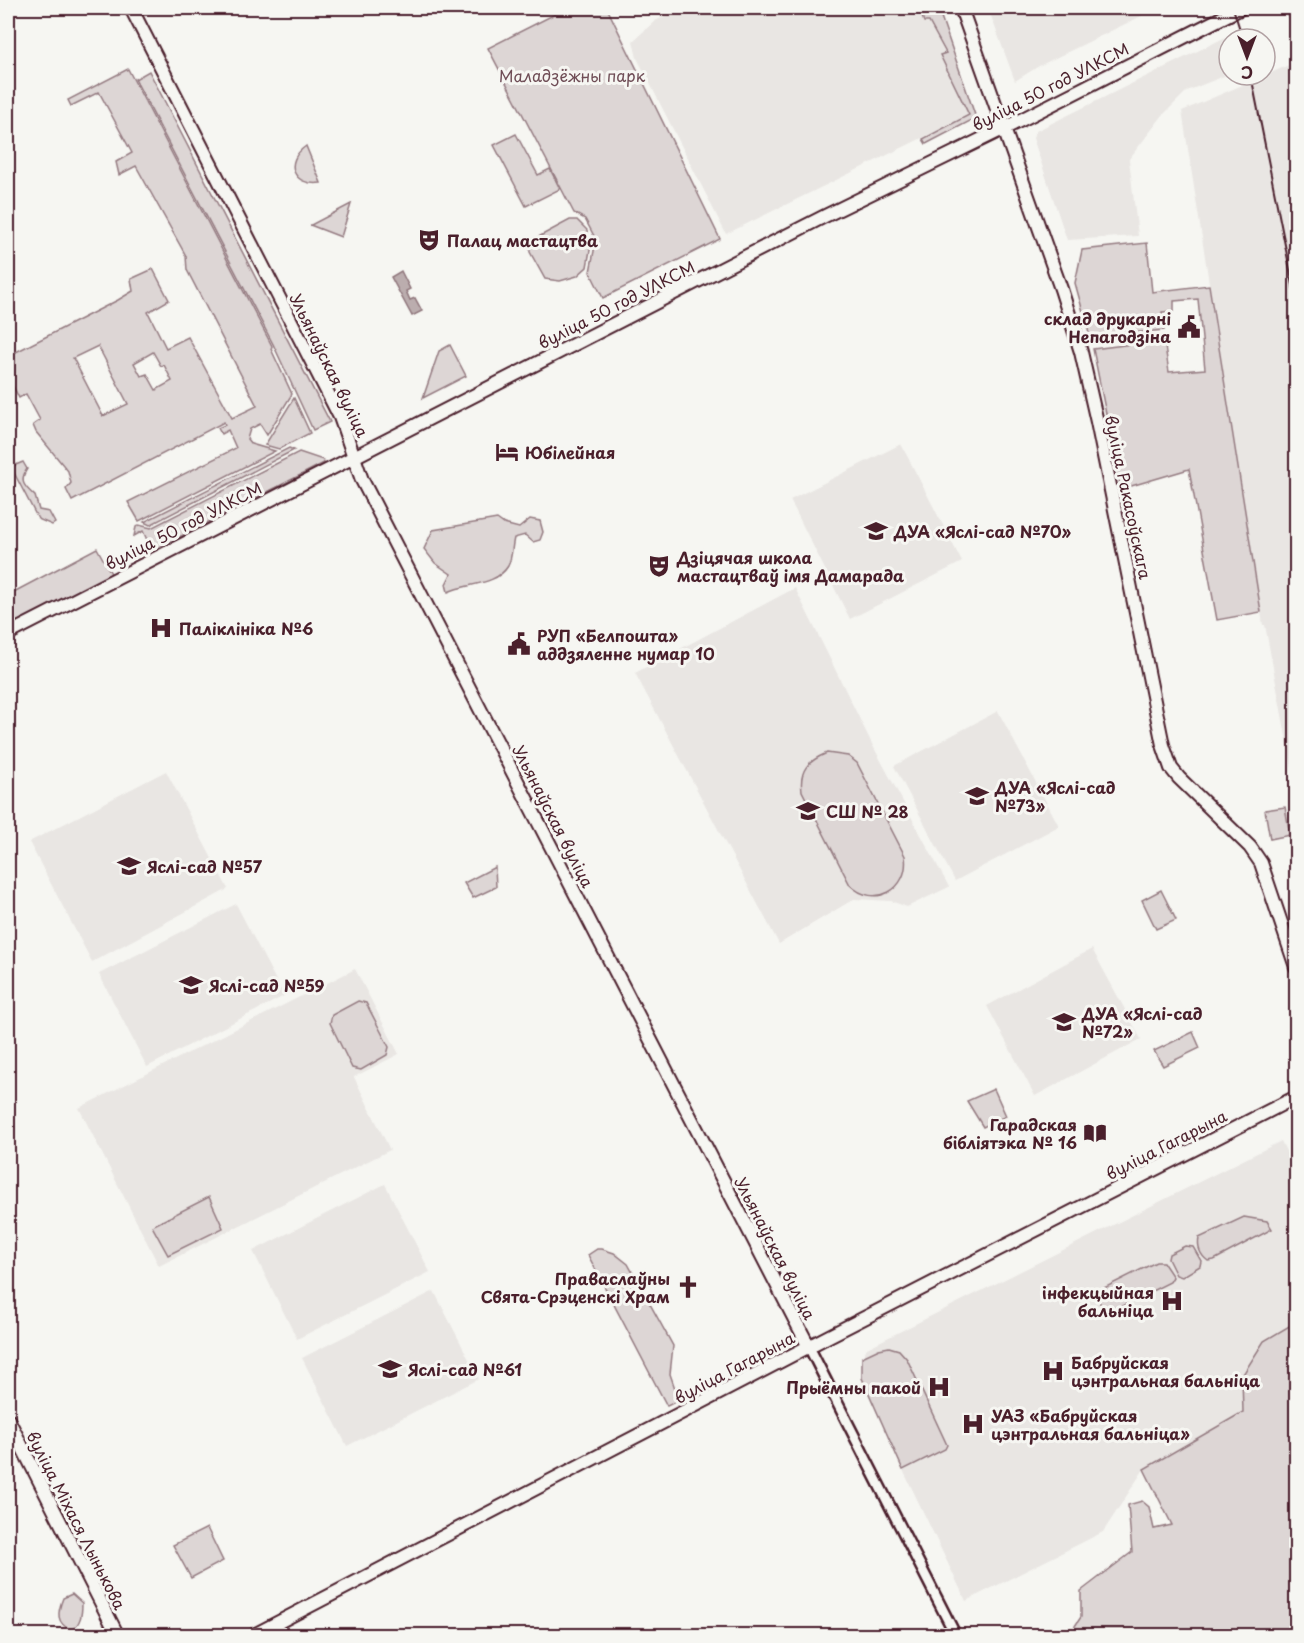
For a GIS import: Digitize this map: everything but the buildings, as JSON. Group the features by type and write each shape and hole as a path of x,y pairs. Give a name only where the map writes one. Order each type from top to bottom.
{"main road":[{"name":"Ульянаўская вуліца","path":"131,8 340,417 362,480 809,1347"},
{"name":"вуліца Ракасоўскага","path":"961,8 1081,352 1163,745 1172,768 1179,778 1250,847 1261,863 1296,968"},
{"name":"вуліца 50 год УЛКСМ","path":"8,634 825,216 1241,8"},
{"name":"вуліца Гагарына","path":"252,1635 1296,1096"},
{"name":"вуліца Міхася Лынькова","path":"8,1419 118,1635"}],"street":[{"name":"Ульянаўская вуліца","path":"809,1347 956,1635"}],"shaded area":[{"path":"683,8 919,8 924,22 929,22 946,53 941,55 969,115 726,234 637,58 633,41 655,21"},
{"path":"988,8 1158,8 1039,66 1015,81"},
{"path":"1217,41 1217,79 1187,91 1163,115 1129,159 1138,236 1067,240 1033,138 1036,131"},
{"path":"1296,62 1296,789 1265,625 1263,625 1182,111 1238,87 1277,87 1277,70"},
{"path":"401,271 410,289 406,291 410,300 415,298 422,311 412,316 391,277"},
{"name":"ДУА «Яслі-сад №70»","path":"901,444 962,562 850,619 790,500"},
{"name":"СШ № 28","path":"795,588 873,746 949,887 907,907 891,901 854,899 779,944 635,673"},
{"name":"ДУА «Яслі-сад №73»","path":"998,711 1059,826 955,881 894,766"},
{"name":"Яслі-сад №57","path":"166,771 228,889 92,962 29,842"},
{"name":"Яслі-сад №59","path":"236,904 284,996 147,1067 99,974"},
{"name":"ДУА «Яслі-сад №72»","path":"1092,949 1141,1039 1035,1096 987,1006"},
{"path":"355,969 399,1054 354,1077 390,1150 159,1266 79,1108"},
{"name":"Бабруйская цэнтральная бальніца","path":"1281,1141 1296,1171 1296,1322 1264,1341 1242,1375 1243,1412 1144,1469 1103,1532 966,1601 862,1378 862,1357 867,1348"},
{"path":"385,1184 430,1272 297,1339 253,1251"},
{"name":"Яслі-сад №61","path":"434,1291 479,1379 347,1446 302,1358"}],"green space":[{"name":"Маладзёжны парк","path":"567,8 607,8 720,239 603,298 590,272 594,236 585,219 574,213 488,48"},
{"path":"919,8 938,8 976,118 926,144 923,139 969,115 940,55 946,53 929,22 924,22"},
{"path":"128,69 272,346 271,349 292,394 267,435 260,424 250,429 247,439 251,444 275,451 139,521 128,502 236,448 228,430 221,434 218,428 225,425 224,422 72,501 66,489 71,483 68,471 36,432 33,425 40,420 26,394 19,398 8,376 8,356 133,291 131,279 153,269 169,300 148,312 166,348 188,337 232,418 257,406 187,270 186,256 136,166 119,175 116,162 132,153 99,92 71,106 68,100","holes":["98,346 128,404 103,416 73,358","153,352 161,366 164,365 172,381 156,390 147,374 141,376 134,363"]},
{"path":"149,71 330,422 313,430 273,344 135,79"},
{"path":"516,134 538,175 550,169 560,189 526,206 494,145"},
{"path":"306,146 321,183 304,181 294,172 295,159"},
{"path":"351,204 341,237 310,225 311,225"},
{"path":"570,220 577,220 587,230 590,250 587,267 577,276 560,281 545,279 530,252 529,242"},
{"path":"1147,243 1152,292 1209,285 1261,612 1217,620 1189,469 1121,489 1093,349 1164,340 1169,372 1205,369 1198,299 1174,301 1174,311 1162,312 1164,330 1090,337 1075,283 1082,250"},
{"path":"450,345 466,376 423,398 439,351"},
{"path":"294,398 310,433 279,449 265,445"},
{"path":"289,448 294,450 150,525 144,522"},
{"path":"299,452 323,460 324,463 152,551 143,531 134,536 136,527 139,525 151,528"},
{"path":"23,462 27,469 23,478 24,484 35,496 39,510 49,512 55,523 52,525 38,519 11,467"},
{"path":"497,519 504,524 519,528 530,519 540,521 543,532 540,540 533,542 525,535 514,538 509,563 503,572 488,581 448,592 446,584 451,574 435,563 424,549 433,530"},
{"path":"97,548 114,579 16,629 8,626 8,595"},
{"path":"827,753 848,756 857,763 905,856 902,878 888,892 869,895 859,892 850,885 802,791 802,777 806,767"},
{"path":"1285,807 1290,835 1270,839 1265,810"},
{"path":"495,867 496,887 473,898 464,883"},
{"path":"1161,890 1176,920 1156,929 1142,900"},
{"path":"358,1001 366,1003 389,1047 387,1055 361,1070 352,1068 330,1023 332,1015"},
{"path":"1193,1032 1200,1048 1163,1066 1154,1051"},
{"path":"994,1089 1006,1116 983,1127 967,1101"},
{"path":"209,1197 223,1228 168,1255 152,1226"},
{"path":"1244,1217 1267,1221 1272,1229 1214,1260 1205,1259 1198,1245 1199,1238"},
{"path":"1185,1246 1193,1247 1201,1261 1200,1266 1182,1277 1176,1275 1168,1259 1169,1254"},
{"path":"597,1249 614,1253 628,1264 673,1346 670,1374 679,1400 667,1406 588,1255"},
{"path":"1156,1262 1163,1262 1173,1277 1170,1282 1112,1311 1104,1311 1097,1297 1100,1290"},
{"path":"1296,1322 1296,1635 1069,1635 1081,1617 1081,1591 1132,1552 1128,1505 1142,1501 1149,1507 1154,1529 1172,1525 1144,1469 1243,1412 1242,1376 1264,1341"},
{"path":"889,1347 899,1350 907,1359 947,1445 945,1449 903,1470 862,1378 862,1357"},
{"path":"207,1528 223,1561 191,1578 173,1545"},
{"path":"72,1594 82,1603 82,1607 79,1622 71,1630 60,1621 59,1613 63,1598"}],"railway":[{"path":"1233,8 1239,27"},
{"path":"1285,8 1296,29"},
{"path":"1253,87 1296,300"}],"place":[{"name":"Палац мастацтва","path":"429,240"},
{"name":"склад друкарні Непагодзіна","path":"1189,327"},
{"name":"Юбілейная","path":"507,452"},
{"name":"ДУА «Яслі-сад №70»","path":"876,531"},
{"name":"Дзіцячая школа мастацтваў імя Дамарада","path":"659,566"},
{"name":"Паліклініка №6","path":"161,628"},
{"name":"РУП «Белпошта» аддзяленне нумар 10","path":"519,644"},
{"name":"ДУА «Яслі-сад №73»","path":"977,796"},
{"name":"СШ № 28","path":"808,811"},
{"name":"Яслі-сад №57","path":"129,866"},
{"name":"Яслі-сад №59","path":"191,985"},
{"name":"ДУА «Яслі-сад №72»","path":"1064,1022"},
{"name":"Гарадская бібліятэка № 16","path":"1095,1133"},
{"name":"Праваслаўны Свята-Срэценскі Храм","path":"688,1287"},
{"name":"інфекцыйная бальніца","path":"1172,1301"},
{"name":"Яслі-сад №61","path":"390,1369"},
{"name":"Бабруйская цэнтральная бальніца","path":"1053,1371"},
{"name":"Прыёмны пакой","path":"939,1387"},
{"name":"УАЗ «Бабруйская цэнтральная бальніца»","path":"973,1424"}]}
